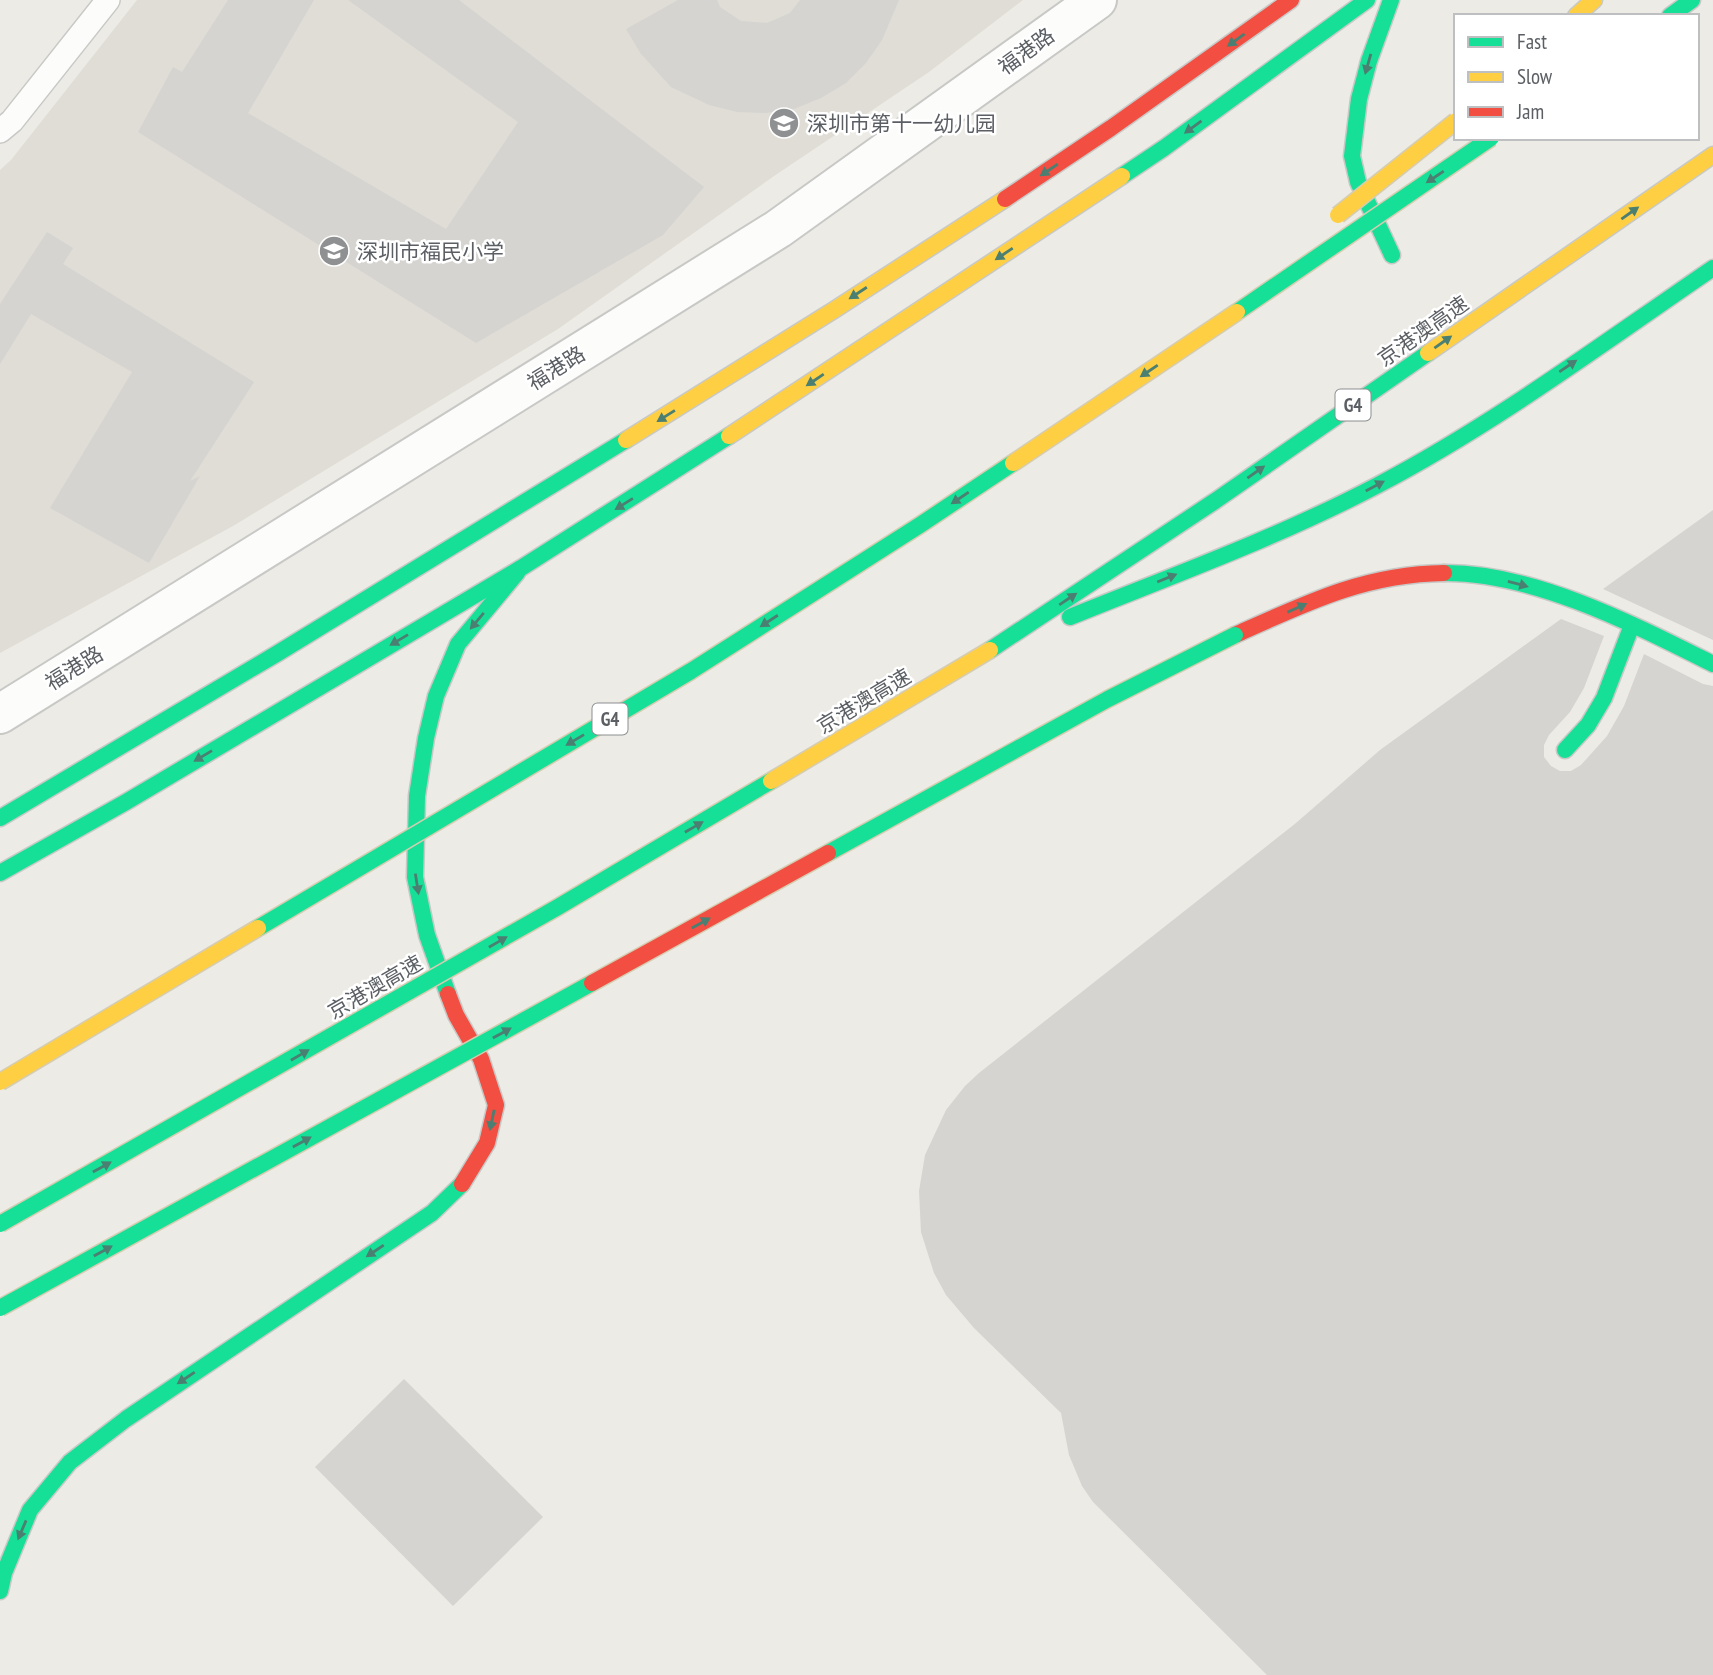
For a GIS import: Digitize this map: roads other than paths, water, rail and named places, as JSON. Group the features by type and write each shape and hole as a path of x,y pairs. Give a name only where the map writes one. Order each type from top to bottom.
{"main road":[{"path":"0,818 150,731 692,400 1052,168 1291,0"},
{"path":"0,873 126,802 521,568 676,471 1164,148 1367,0"},
{"path":"1391,0 1368,61 1359,99 1352,156 1358,182 1392,255"},
{"path":"1578,14 1594,0"},
{"path":"1673,14 1692,0"},
{"path":"1325,226 1454,123"},
{"name":"G4","path":"0,1082 691,671 920,525 1206,334 1488,140"},
{"name":"京港澳高速","path":"0,1224 558,907 990,650 1215,500 1713,155"},
{"path":"1206,334 1294,253"},
{"path":"990,650 1273,535 1355,496 1480,426 1713,268"},
{"path":"0,1591 4,1573 30,1510 70,1462 126,1419 432,1213 467,1180 487,1143 496,1105 481,1059 456,1015 427,935 415,877 417,796 436,696 458,644 521,568"},
{"path":"0,1308 1108,699 1235,635 1321,597 1366,582 1416,573 1461,574 1514,582 1632,625 1713,664"},
{"path":"1565,750 1588,724 1604,698 1632,625"},
{"path":"0,1298 66,1272"}],"street":[{"name":"福港路","path":"0,714 778,229 1097,0"}],"lane":[{"path":"0,131 12,121 108,0"}],"place":[{"name":"深圳市第十一幼儿园","path":"784,123"},
{"name":"深圳市福民小学","path":"334,251"}]}
